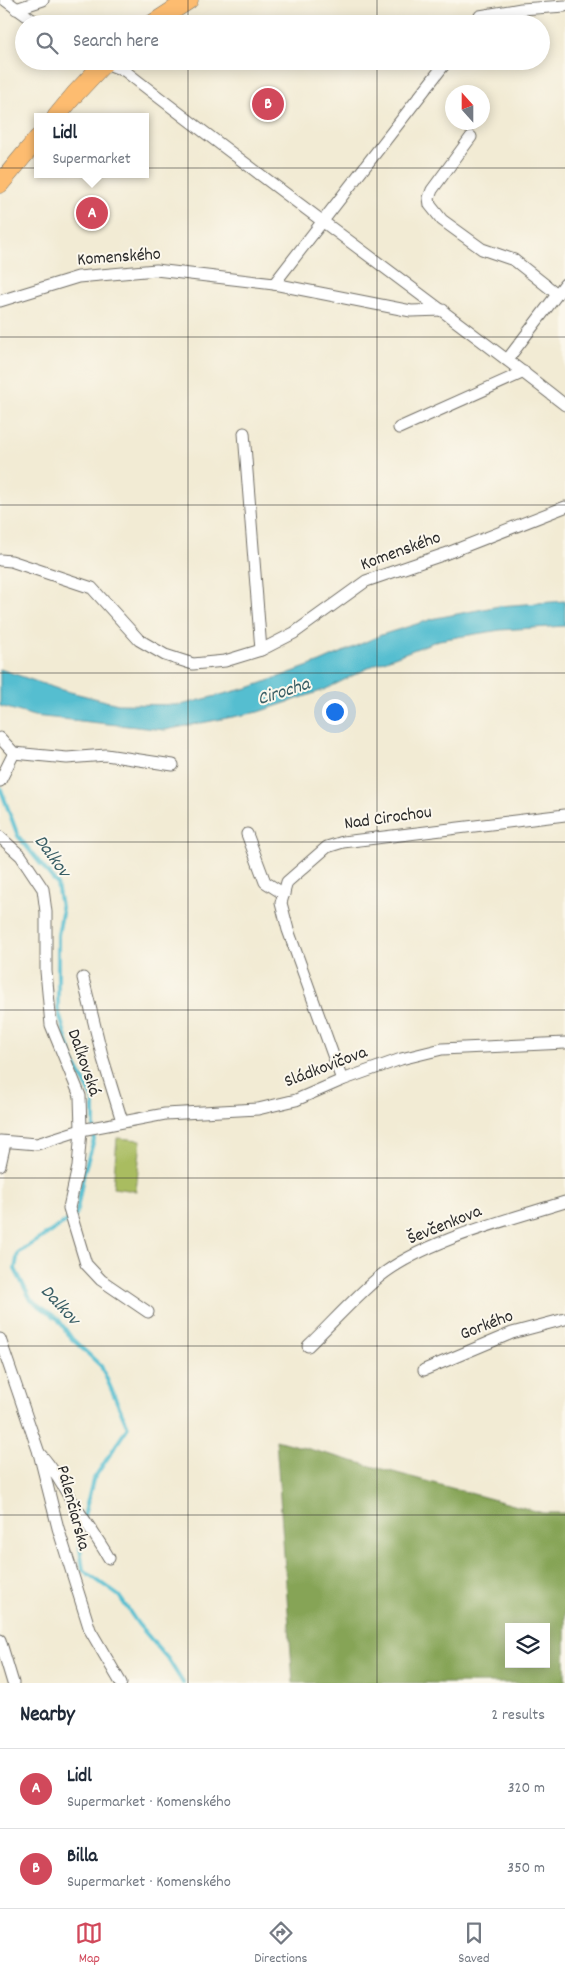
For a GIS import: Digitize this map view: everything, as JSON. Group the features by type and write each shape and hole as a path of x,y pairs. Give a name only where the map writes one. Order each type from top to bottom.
{"main road":[{"path":"166,15 189,0"},
{"path":"59,113 97,70"},
{"path":"0,184 34,143"}],"street":[{"path":"5,0 25,15"},
{"path":"16,9 43,0"},
{"path":"486,15 521,9 565,6"},
{"path":"123,70 323,222 443,310 565,405"},
{"path":"274,284 440,70"},
{"path":"471,137 432,190 429,198 430,205 442,220 482,248 514,260 557,294"},
{"name":"Komenského","path":"0,301 78,277 156,270 274,284 411,311 443,310"},
{"path":"507,360 565,284"},
{"path":"399,428 524,372"},
{"path":"244,433 261,650"},
{"name":"Komenského","path":"0,560 11,561 92,588 140,640 165,655 193,664 225,661 261,650 294,633 366,581 445,554 565,507"},
{"path":"0,738 14,753 66,758 106,755 173,765"},
{"path":"2,779 14,753"},
{"name":"Nad Cirochou","path":"284,894 287,882 327,847 343,842 565,815"},
{"path":"247,834 265,882 284,894 281,903 288,930 342,1080"},
{"name":"Daľkovská","path":"0,837 21,856 43,889 46,912 46,971 51,1025 80,1096 89,1128 69,1208 86,1264 101,1280 148,1312"},
{"path":"83,978 103,1059 122,1121"},
{"name":"Sládkovičova","path":"3,1142 37,1144 89,1128 165,1114 258,1109 296,1100 342,1080 401,1059 442,1049 565,1043"},
{"path":"0,1164 3,1142"},
{"name":"Ševčenkova","path":"308,1346 380,1277 422,1251 478,1230 565,1202"},
{"name":"Gorkého","path":"424,1370 512,1333 565,1319"},
{"name":"Pálenčiarska","path":"0,1339 40,1453 58,1528 90,1630 121,1683"},
{"path":"40,1453 51,1465 76,1508 89,1524 109,1558"},
{"path":"0,1640 13,1683"}],"green space":[{"path":"117,1138 141,1140 136,1191 113,1188"},
{"path":"276,1440 543,1513 565,1513 565,1683 293,1683"}],"water":[{"name":"Cirocha","path":"565,601 565,626 500,630 439,640 376,664 324,690 258,712 165,730 34,716 0,706 0,669 58,689 118,704 181,705 251,687 320,662 381,635 436,618 499,606"}],"waterway":[{"name":"Dalkov","path":"0,787 18,836 57,884 62,913 58,935 58,1010 73,1061 94,1100 94,1140 84,1172 76,1215 18,1253 15,1269 31,1300 58,1319 72,1339 101,1366 128,1427 93,1480 84,1516"},
{"name":"Dalkov","path":"83,1523 79,1540 83,1570 119,1596 138,1624 168,1659 183,1683"}],"place":[{"name":"Billa","path":"268,104"},
{"name":"Lidl","path":"92,213"}]}
